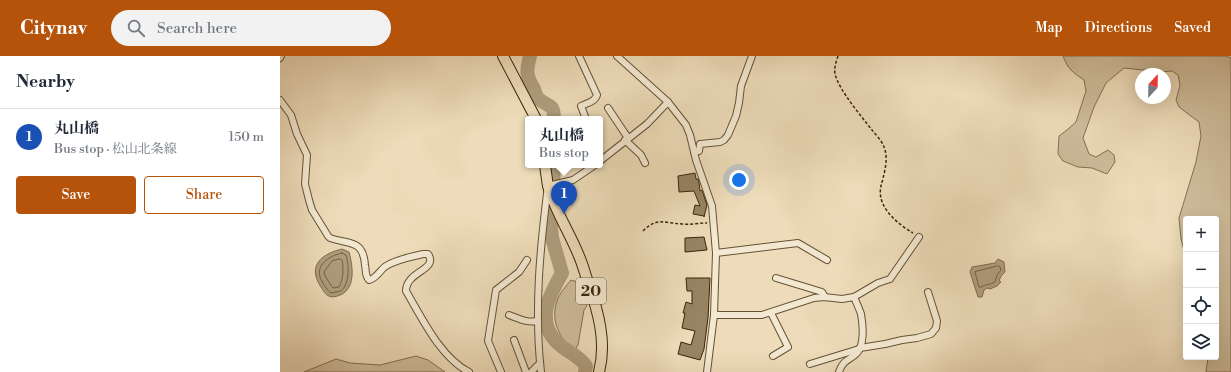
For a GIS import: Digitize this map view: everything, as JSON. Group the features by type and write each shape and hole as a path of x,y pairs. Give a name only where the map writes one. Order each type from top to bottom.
{"main road":[{"path":"503,56 534,116"},
{"name":"20","path":"546,168 548,186 580,257 595,302 600,322 602,362 599,372"}],"street":[{"path":"579,56 597,95 591,102 581,106 585,116"},
{"path":"617,56 668,102 686,125 712,206 716,253 714,315 707,372"},
{"path":"694,152 699,151 700,144 720,142 728,135 740,103 741,86 752,56"},
{"path":"280,100 291,115 297,134 308,155 305,184 312,210 328,236 330,238 359,246 363,254 366,276 369,280 385,267 394,262 428,254 430,257 430,262 428,267 413,276 406,286 406,290 450,359 469,372"},
{"path":"603,159 646,124 668,102"},
{"path":"608,108 627,139 645,163"},
{"path":"541,372 538,321 538,278 548,186 572,180 590,168"},
{"path":"714,315 762,315 771,313 800,301 814,298 825,297 842,299 854,296 878,283 890,279 919,237"},
{"path":"716,253 798,243 827,260"},
{"path":"501,372 488,341 496,290 520,272 526,260"},
{"path":"776,278 822,292 825,297"},
{"path":"810,364 860,348 917,338 931,334 936,328 937,321 928,292"},
{"path":"839,372 842,365 856,354 860,348 862,340 861,316 854,296"},
{"path":"771,313 788,348 773,356"},
{"path":"509,315 524,321 538,321"},
{"path":"514,340 526,372"},
{"path":"531,372 540,363"}],"path":[{"path":"838,56 835,66 835,73 841,89 885,147 886,167 880,188 885,208 904,228 919,237"},
{"path":"643,231 655,222 664,221 682,224 713,223"}],"shaded area":[{"path":"1063,56 1226,56 1231,58 1231,372 1206,372 1208,360 1219,360 1219,216 1183,216 1183,247 1181,239 1179,218 1196,162 1201,136 1199,122 1179,107 1176,100 1180,85 1178,75 1171,71 1171,68 1124,68 1106,83 1094,107 1083,138 1089,154 1096,157 1108,150 1114,155 1115,162 1107,174 1092,168 1078,167 1063,161 1058,154 1059,136 1076,122 1086,91 1084,80 1076,75 1067,64"},
{"path":"571,280 581,283 587,306 584,310 578,345 573,353 560,335 555,316 558,298"},
{"path":"416,356 428,360 445,372 304,372 336,359 350,363 380,365"}],"water":[{"path":"342,249 349,252 352,266 351,280 349,287 345,292 332,297 324,292 317,280 315,273 316,267 322,258 334,251"},
{"path":"998,259 1004,262 1005,272 999,281 1001,282 997,286 990,289 987,288 984,290 982,297 978,297 970,272 972,267 995,263"}],"building":[{"path":"695,173 696,179 698,179 700,191 702,190 707,205 704,217 693,214 695,205 700,206 694,191 679,192 678,176"},
{"path":"704,237 707,250 685,252 685,238"},
{"path":"686,278 710,278 708,318 704,349 700,360 678,354 681,342 691,345 695,331 682,328 685,313 683,313 686,302 692,304 692,291 687,291"}],"waterway":[{"path":"530,56 527,70 529,80 538,98 551,107 554,116"},
{"path":"554,168 551,227 552,238 562,273 549,300 546,309 546,319 552,337 560,345 583,362 586,366 585,372"}],"place":[{"name":"丸山橋","path":"564,214"}]}
